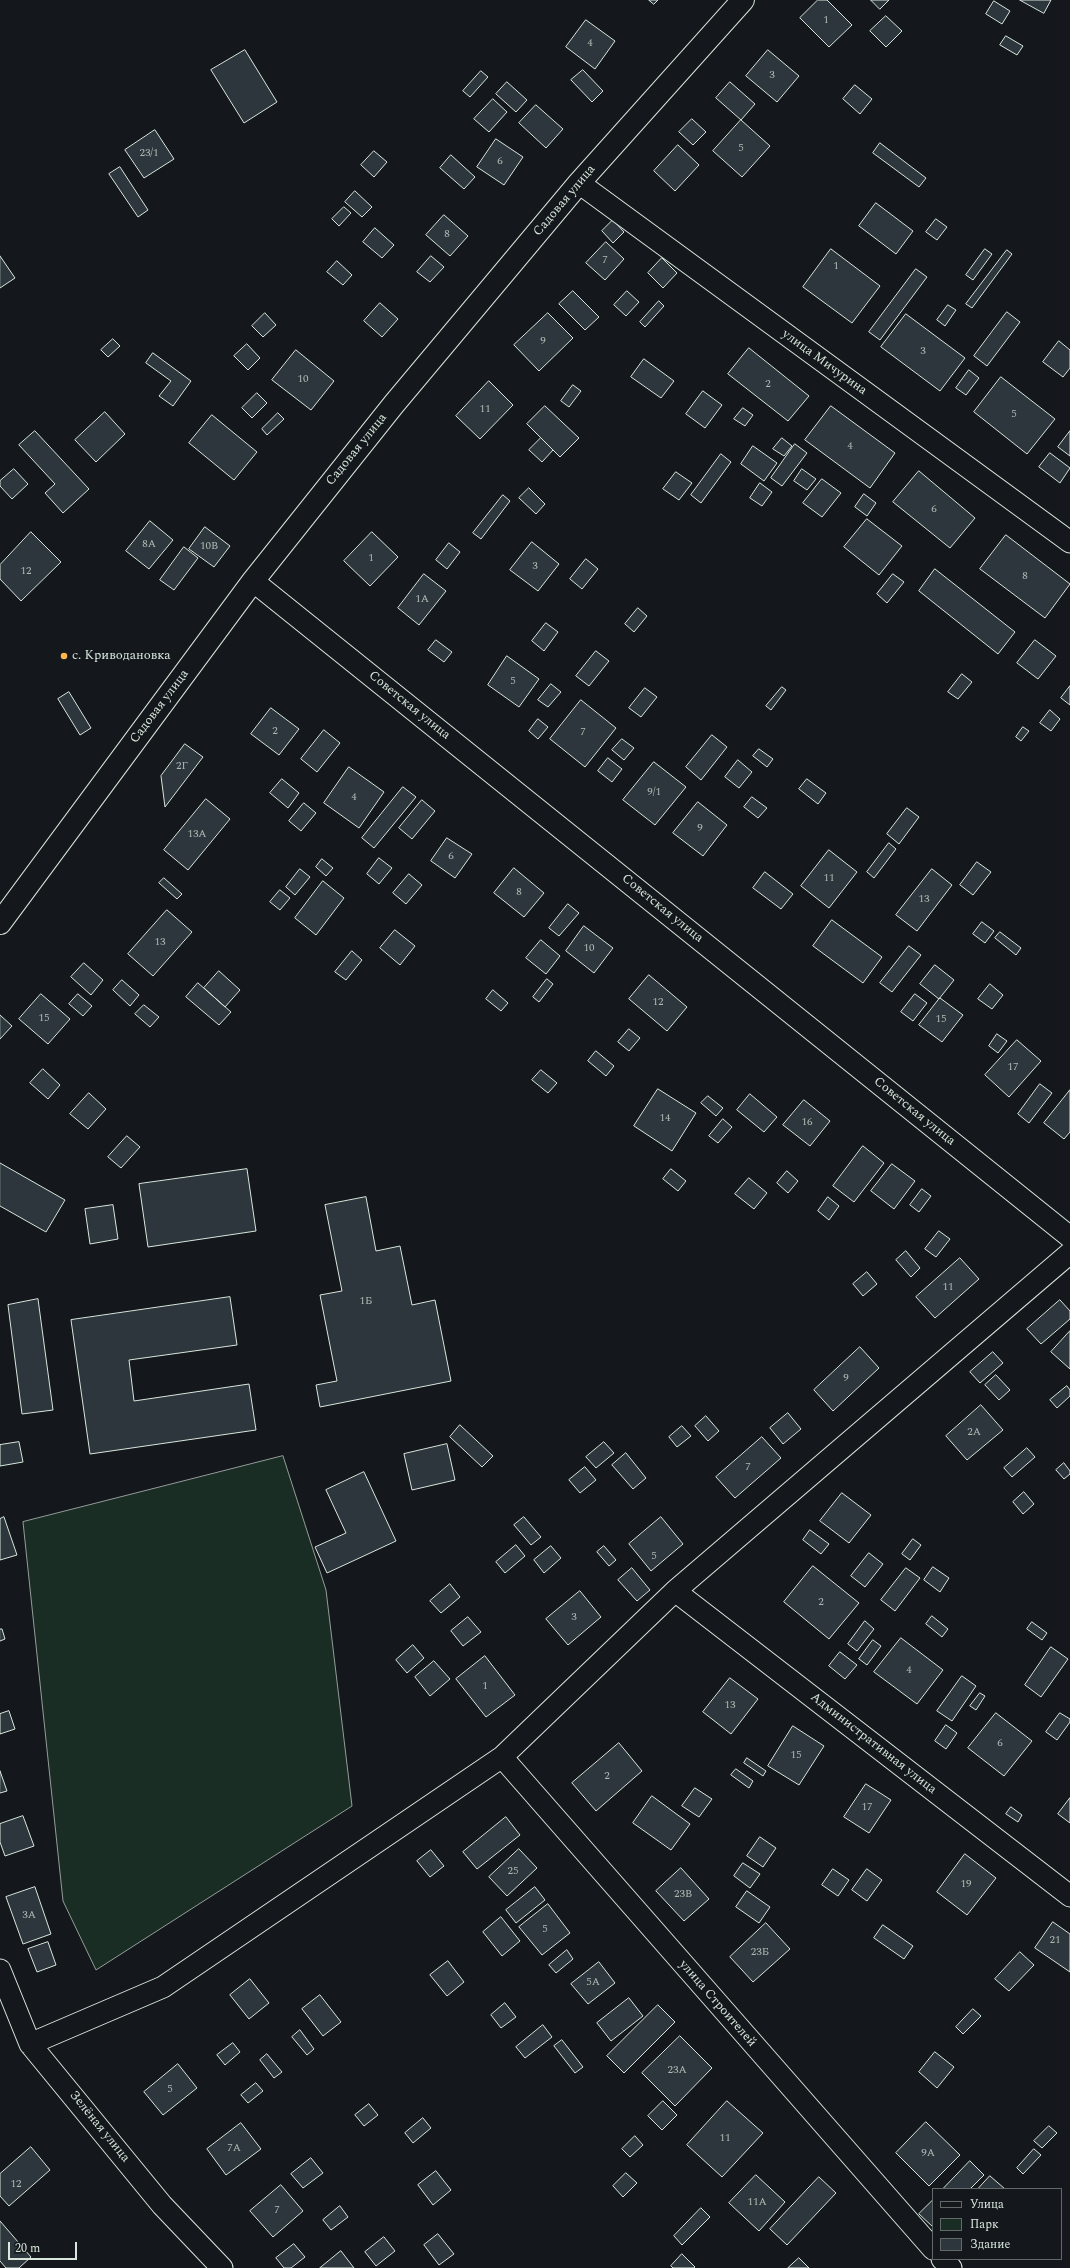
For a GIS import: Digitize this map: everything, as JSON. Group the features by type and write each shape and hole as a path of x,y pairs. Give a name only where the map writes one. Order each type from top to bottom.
{"street":[{"name":"Садовая улица","path":"0,923 253,581 394,404 579,184 743,0"},
{"name":"улица Мичурина","path":"579,184 1070,542"},
{"name":"Советская улица","path":"253,581 1070,1237"},
{"path":"30,2044 162,1987 502,1757 675,1592 1070,1253"},
{"name":"Административная улица","path":"675,1592 1070,1896"},
{"name":"улица Строителей","path":"502,1757 932,2248"},
{"name":"Зелёная улица","path":"0,1970 30,2044 162,2205 222,2268"},
{"path":"943,2260 951,2268"}],"green space":[{"path":"283,1456 326,1590 352,1806 96,1970 63,1901 23,1522"}],"building":[{"path":"649,0 658,0 654,4"},
{"path":"818,0 827,0 852,25 829,47 800,18"},
{"path":"871,0 889,0 880,9"},
{"path":"1020,0 1051,0 1044,13"},
{"path":"994,1 1010,11 1002,24 986,14"},
{"path":"886,16 902,31 886,47 870,31"},
{"path":"586,20 615,41 595,69 566,47"},
{"path":"1006,36 1023,46 1017,55 1000,45"},
{"path":"245,50 277,102 244,123 211,70"},
{"path":"768,50 799,76 777,102 746,76"},
{"path":"583,70 603,91 592,102 571,80"},
{"path":"481,71 488,77 470,97 463,91"},
{"path":"507,82 527,100 516,112 496,94"},
{"path":"730,82 755,104 741,120 716,98"},
{"path":"855,85 872,99 860,114 843,99"},
{"path":"493,99 507,112 489,132 474,119"},
{"path":"536,105 563,129 546,148 519,123"},
{"path":"692,119 706,132 693,145 679,132"},
{"path":"741,120 770,146 742,177 713,151"},
{"path":"155,130 174,159 144,178 125,150"},
{"path":"496,139 523,157 504,185 477,167"},
{"path":"880,143 926,178 919,187 873,153"},
{"path":"678,145 699,165 675,191 654,171"},
{"path":"374,151 387,162 374,177 361,165"},
{"path":"451,155 475,177 464,189 440,168"},
{"path":"120,167 148,210 138,217 109,174"},
{"path":"355,191 372,207 362,217 345,202"},
{"path":"876,203 913,231 896,254 859,226"},
{"path":"344,207 351,213 339,226 332,219"},
{"path":"444,215 468,236 450,256 426,235"},
{"path":"936,219 947,227 937,240 926,232"},
{"path":"613,220 624,232 613,243 602,231"},
{"path":"375,228 394,245 382,258 363,242"},
{"path":"606,242 624,259 605,280 586,263"},
{"path":"831,249 880,286 852,323 803,287"},
{"path":"985,249 992,254 973,280 966,275"},
{"path":"1007,250 1012,254 972,308 966,304"},
{"path":"0,256 15,278 0,288"},
{"path":"431,256 444,267 430,282 417,272"},
{"path":"662,258 677,273 663,288 648,273"},
{"path":"337,261 352,275 343,285 327,272"},
{"path":"916,269 927,277 880,340 869,332"},
{"path":"573,291 599,317 585,330 559,304"},
{"path":"627,291 639,302 626,316 614,305"},
{"path":"659,301 664,306 645,327 640,322"},
{"path":"380,303 398,319 382,337 364,321"},
{"path":"948,305 956,310 945,326 937,320"},
{"path":"1007,312 1020,322 987,366 974,356"},
{"path":"265,313 276,325 263,337 252,326"},
{"path":"548,313 573,338 539,371 514,345"},
{"path":"906,314 965,358 940,391 881,347"},
{"path":"113,339 120,346 108,357 101,350"},
{"path":"1059,341 1070,350 1070,368 1063,377 1043,362"},
{"path":"247,344 260,358 248,370 234,356"},
{"path":"749,348 809,396 788,421 728,374"},
{"path":"296,350 334,381 311,410 272,380"},
{"path":"153,353 191,381 173,406 159,396 171,381 146,363"},
{"path":"644,359 674,381 661,398 631,377"},
{"path":"969,370 979,378 966,395 956,388"},
{"path":"1001,377 1055,419 1027,454 974,412"},
{"path":"489,381 513,405 480,439 456,416"},
{"path":"573,385 581,391 569,407 561,401"},
{"path":"703,391 722,405 705,428 686,414"},
{"path":"257,393 267,403 252,418 242,408"},
{"path":"545,406 579,438 560,457 527,424"},
{"path":"831,406 895,453 870,488 805,440"},
{"path":"743,408 753,415 745,426 734,419"},
{"path":"105,412 125,434 96,462 75,440"},
{"path":"278,413 284,419 267,435 262,429"},
{"path":"212,415 257,452 234,480 189,443"},
{"path":"35,431 89,489 63,513 45,493 55,484 19,445"},
{"path":"1070,431 1070,456 1058,447"},
{"path":"541,438 553,450 542,462 529,450"},
{"path":"782,438 792,446 784,456 773,449"},
{"path":"795,444 807,453 782,486 771,478"},
{"path":"753,446 777,463 764,481 741,464"},
{"path":"1050,453 1070,468 1060,483 1039,467"},
{"path":"721,454 731,462 701,503 691,495"},
{"path":"14,469 28,484 12,499 0,486 0,481"},
{"path":"802,469 816,479 807,490 794,481"},
{"path":"919,471 975,518 950,548 893,502"},
{"path":"676,472 692,483 679,500 663,489"},
{"path":"822,479 841,493 822,517 803,503"},
{"path":"760,483 772,492 762,506 750,498"},
{"path":"529,488 545,504 536,514 519,498"},
{"path":"864,494 876,503 867,516 855,507"},
{"path":"503,495 510,501 481,539 473,533"},
{"path":"867,519 902,546 879,575 844,547"},
{"path":"150,521 173,540 149,569 126,551"},
{"path":"205,527 230,546 214,567 189,549"},
{"path":"31,532 61,562 21,601 0,579 0,565"},
{"path":"372,532 398,557 370,586 344,561"},
{"path":"1006,535 1070,584 1045,618 980,569"},
{"path":"532,542 559,564 538,591 510,570"},
{"path":"449,543 460,552 447,569 436,560"},
{"path":"184,547 198,558 174,590 160,580"},
{"path":"586,559 598,569 582,589 570,579"},
{"path":"935,569 1015,632 998,654 919,591"},
{"path":"424,574 446,591 419,625 398,608"},
{"path":"893,574 904,582 887,603 877,594"},
{"path":"638,608 647,616 634,632 625,624"},
{"path":"546,623 558,632 544,651 532,641"},
{"path":"436,640 452,652 444,662 428,650"},
{"path":"1035,640 1056,656 1038,679 1017,663"},
{"path":"596,651 609,661 589,686 576,676"},
{"path":"507,656 539,679 519,707 488,685"},
{"path":"962,674 972,682 958,699 948,692"},
{"path":"551,684 561,692 548,707 538,700"},
{"path":"1070,686 1070,705 1061,698"},
{"path":"782,687 786,690 771,710 766,706"},
{"path":"645,688 657,697 641,717 629,708"},
{"path":"69,692 91,728 80,735 58,699"},
{"path":"581,700 616,728 585,767 550,739"},
{"path":"271,708 299,729 279,755 251,734"},
{"path":"1050,710 1060,719 1051,731 1040,723"},
{"path":"538,719 548,727 538,739 529,731"},
{"path":"1023,727 1029,731 1021,741 1016,737"},
{"path":"324,730 340,743 317,772 301,759"},
{"path":"712,735 727,747 701,780 686,767"},
{"path":"622,739 634,748 624,760 612,750"},
{"path":"185,744 203,757 165,807 161,776"},
{"path":"759,749 773,759 767,767 753,756"},
{"path":"608,758 622,769 612,782 598,771"},
{"path":"738,760 752,772 739,788 725,777"},
{"path":"654,762 686,787 655,825 623,800"},
{"path":"349,767 384,792 359,828 324,803"},
{"path":"282,779 299,793 288,808 270,793"},
{"path":"807,779 826,793 818,804 799,789"},
{"path":"403,787 416,797 374,848 362,838"},
{"path":"752,797 767,808 758,818 744,807"},
{"path":"206,799 230,819 188,870 164,850"},
{"path":"422,800 435,811 412,839 399,828"},
{"path":"698,802 727,825 703,856 673,833"},
{"path":"304,803 316,813 301,831 289,821"},
{"path":"907,808 919,817 899,844 887,834"},
{"path":"447,838 472,854 455,878 431,861"},
{"path":"889,843 896,849 874,878 867,872"},
{"path":"829,850 857,872 829,908 801,886"},
{"path":"379,858 392,868 379,884 367,874"},
{"path":"322,859 333,868 326,876 316,867"},
{"path":"977,862 991,872 973,895 960,885"},
{"path":"514,868 544,893 524,917 494,893"},
{"path":"300,869 310,877 295,895 286,887"},
{"path":"932,869 952,885 917,931 896,915"},
{"path":"765,872 793,894 781,909 753,888"},
{"path":"409,874 422,885 406,904 393,893"},
{"path":"164,878 182,894 177,899 159,883"},
{"path":"323,881 344,898 316,935 295,918"},
{"path":"280,890 290,898 280,910 270,902"},
{"path":"568,904 579,913 559,936 549,928"},
{"path":"167,910 192,932 153,976 128,954"},
{"path":"832,920 882,957 863,983 813,946"},
{"path":"982,922 994,931 985,943 973,934"},
{"path":"584,926 613,948 594,973 566,951"},
{"path":"395,930 415,946 400,965 380,948"},
{"path":"1000,932 1021,948 1016,955 995,938"},
{"path":"541,940 560,956 546,974 526,958"},
{"path":"909,946 921,955 892,992 880,983"},
{"path":"352,951 362,960 346,980 335,972"},
{"path":"84,963 103,980 91,995 71,977"},
{"path":"935,965 954,980 939,999 920,984"},
{"path":"219,971 240,990 225,1007 204,988"},
{"path":"649,975 687,1007 667,1031 629,999"},
{"path":"547,979 553,984 539,1002 533,997"},
{"path":"122,980 139,995 130,1006 113,990"},
{"path":"198,983 231,1012 219,1025 186,997"},
{"path":"990,984 1003,995 992,1009 978,999"},
{"path":"493,990 508,1003 501,1011 486,999"},
{"path":"41,994 70,1019 48,1044 19,1019"},
{"path":"78,994 92,1006 83,1016 69,1004"},
{"path":"915,994 927,1003 913,1021 901,1012"},
{"path":"940,998 963,1015 942,1042 919,1025"},
{"path":"144,1005 159,1017 150,1027 135,1014"},
{"path":"0,1015 12,1026 0,1039"},
{"path":"629,1029 640,1038 629,1051 618,1042"},
{"path":"997,1034 1007,1041 998,1053 989,1046"},
{"path":"1017,1040 1041,1061 1009,1097 985,1075"},
{"path":"596,1051 614,1066 606,1076 588,1061"},
{"path":"43,1069 60,1085 48,1099 30,1083"},
{"path":"541,1070 557,1083 548,1093 532,1080"},
{"path":"1040,1084 1052,1093 1029,1123 1018,1114"},
{"path":"658,1089 696,1113 672,1151 634,1126"},
{"path":"1070,1090 1070,1132 1064,1139 1044,1123"},
{"path":"89,1093 106,1109 88,1129 70,1114"},
{"path":"750,1094 777,1117 764,1132 737,1110"},
{"path":"708,1096 723,1108 716,1116 701,1103"},
{"path":"804,1100 830,1121 810,1146 783,1125"},
{"path":"723,1119 732,1127 718,1143 709,1136"},
{"path":"127,1136 140,1147 121,1168 108,1157"},
{"path":"863,1146 884,1163 854,1202 833,1186"},
{"path":"0,1163 65,1200 46,1232 0,1206"},
{"path":"892,1164 915,1181 894,1209 871,1191"},
{"path":"247,1169 256,1231 148,1247 139,1184"},
{"path":"671,1169 686,1181 678,1191 663,1179"},
{"path":"787,1171 798,1181 788,1193 777,1183"},
{"path":"749,1178 767,1193 754,1209 735,1194"},
{"path":"922,1189 931,1196 919,1212 910,1205"},
{"path":"366,1197 376,1251 400,1246 412,1305 435,1300 451,1381 320,1407 316,1385 337,1381 320,1295 342,1291 325,1205"},
{"path":"828,1197 839,1206 829,1220 818,1211"},
{"path":"113,1205 118,1239 90,1244 85,1209"},
{"path":"939,1231 950,1239 936,1257 925,1249"},
{"path":"906,1251 920,1268 911,1277 896,1260"},
{"path":"960,1258 979,1279 935,1318 916,1297"},
{"path":"867,1272 877,1284 863,1296 853,1284"},
{"path":"230,1297 237,1345 129,1360 134,1401 249,1384 256,1430 90,1454 71,1320"},
{"path":"38,1299 53,1410 22,1414 8,1305"},
{"path":"1060,1300 1070,1311 1070,1319 1041,1344 1027,1329"},
{"path":"1070,1331 1070,1369 1051,1352"},
{"path":"860,1347 879,1368 833,1411 814,1390"},
{"path":"993,1352 1003,1363 980,1383 970,1372"},
{"path":"996,1375 1010,1390 999,1400 985,1385"},
{"path":"1067,1386 1070,1390 1070,1396 1057,1408 1050,1400"},
{"path":"981,1405 1003,1430 967,1460 946,1436"},
{"path":"788,1413 801,1429 783,1444 770,1428"},
{"path":"706,1416 719,1431 708,1441 695,1426"},
{"path":"460,1425 493,1456 482,1467 450,1437"},
{"path":"682,1426 691,1436 677,1447 669,1437"},
{"path":"762,1437 781,1458 735,1498 716,1477"},
{"path":"19,1442 23,1462 0,1466 0,1445"},
{"path":"604,1442 614,1453 596,1468 586,1457"},
{"path":"447,1444 455,1480 412,1490 404,1454"},
{"path":"1027,1448 1035,1457 1012,1477 1004,1468"},
{"path":"626,1453 646,1478 633,1489 612,1465"},
{"path":"1064,1463 1070,1471 1070,1474 1064,1479 1056,1470"},
{"path":"585,1467 596,1480 580,1493 569,1480"},
{"path":"364,1472 396,1541 327,1573 315,1547 346,1533 326,1490"},
{"path":"1024,1492 1034,1504 1023,1514 1013,1502"},
{"path":"842,1493 871,1515 849,1543 820,1521"},
{"path":"4,1517 17,1555 0,1560 0,1519"},
{"path":"524,1517 541,1537 531,1545 514,1525"},
{"path":"661,1517 683,1544 651,1571 629,1544"},
{"path":"810,1530 829,1544 821,1554 803,1540"},
{"path":"913,1539 921,1545 910,1560 902,1554"},
{"path":"516,1545 525,1556 505,1573 496,1562"},
{"path":"551,1546 561,1558 544,1573 534,1560"},
{"path":"604,1546 616,1560 609,1566 597,1552"},
{"path":"869,1553 883,1564 865,1587 851,1576"},
{"path":"813,1566 859,1603 829,1639 784,1602"},
{"path":"933,1567 949,1578 940,1592 924,1580"},
{"path":"632,1568 650,1590 637,1601 618,1580"},
{"path":"906,1568 920,1578 895,1611 881,1600"},
{"path":"450,1584 460,1597 441,1613 430,1601"},
{"path":"580,1591 601,1617 568,1645 546,1619"},
{"path":"932,1616 948,1629 942,1637 926,1624"},
{"path":"468,1617 481,1632 463,1646 451,1631"},
{"path":"865,1621 874,1629 857,1651 848,1644"},
{"path":"1032,1622 1047,1633 1042,1640 1027,1629"},
{"path":"0,1629 2,1629 5,1639 0,1641"},
{"path":"901,1638 943,1670 917,1704 874,1672"},
{"path":"873,1640 881,1646 867,1665 859,1659"},
{"path":"413,1645 424,1658 407,1673 396,1660"},
{"path":"1051,1647 1068,1659 1041,1697 1025,1685"},
{"path":"840,1652 857,1665 845,1679 829,1666"},
{"path":"485,1656 515,1695 486,1717 456,1679"},
{"path":"434,1661 450,1679 430,1696 415,1677"},
{"path":"962,1676 976,1686 952,1721 937,1711"},
{"path":"730,1678 758,1699 731,1734 703,1712"},
{"path":"980,1693 985,1696 976,1710 970,1706"},
{"path":"9,1711 15,1729 0,1734 0,1714"},
{"path":"996,1713 1032,1741 1004,1776 968,1748"},
{"path":"1060,1713 1070,1719 1070,1722 1057,1740 1046,1732"},
{"path":"946,1725 957,1733 946,1749 935,1741"},
{"path":"793,1726 824,1746 799,1785 768,1766"},
{"path":"619,1743 642,1771 596,1811 572,1783"},
{"path":"747,1758 766,1771 763,1776 744,1763"},
{"path":"736,1769 753,1781 749,1788 731,1775"},
{"path":"0,1771 7,1791 0,1793"},
{"path":"866,1784 891,1800 869,1833 844,1817"},
{"path":"695,1788 712,1799 699,1817 682,1806"},
{"path":"652,1796 690,1824 671,1850 633,1823"},
{"path":"1070,1798 1070,1823 1058,1814"},
{"path":"1011,1807 1022,1815 1018,1822 1006,1814"},
{"path":"23,1816 34,1846 5,1856 0,1842 0,1824"},
{"path":"506,1817 520,1835 477,1869 463,1852"},
{"path":"760,1837 776,1848 763,1867 747,1856"},
{"path":"519,1849 537,1868 507,1896 489,1877"},
{"path":"431,1850 444,1866 430,1877 417,1861"},
{"path":"965,1854 996,1878 967,1915 937,1892"},
{"path":"743,1863 760,1874 750,1888 734,1876"},
{"path":"681,1868 709,1899 684,1921 656,1891"},
{"path":"833,1869 849,1880 838,1896 822,1885"},
{"path":"867,1869 882,1880 867,1901 852,1890"},
{"path":"35,1887 51,1934 23,1944 6,1897"},
{"path":"535,1887 545,1900 516,1923 506,1910"},
{"path":"747,1891 770,1907 759,1923 736,1907"},
{"path":"548,1904 570,1933 542,1955 519,1927"},
{"path":"501,1917 520,1941 502,1956 483,1932"},
{"path":"1053,1922 1070,1934 1070,1972 1035,1948"},
{"path":"766,1923 790,1949 753,1982 730,1957"},
{"path":"883,1925 913,1946 904,1959 874,1938"},
{"path":"48,1942 56,1965 37,1972 28,1949"},
{"path":"567,1950 573,1959 556,1973 549,1965"},
{"path":"1020,1952 1034,1965 1009,1991 995,1979"},
{"path":"448,1961 464,1982 447,1996 430,1975"},
{"path":"599,1962 615,1983 588,2004 571,1984"},
{"path":"250,1979 269,2003 249,2019 230,1995"},
{"path":"320,1995 341,2022 323,2036 302,2009"},
{"path":"629,1998 643,2016 611,2041 597,2023"},
{"path":"505,2003 516,2017 501,2028 491,2015"},
{"path":"658,2005 675,2022 624,2073 607,2056"},
{"path":"973,2009 981,2016 963,2034 956,2027"},
{"path":"543,2025 552,2037 525,2058 516,2047"},
{"path":"300,2030 314,2049 307,2055 292,2037"},
{"path":"680,2036 712,2068 675,2106 642,2073"},
{"path":"562,2040 583,2067 575,2073 554,2046"},
{"path":"233,2043 240,2052 225,2065 217,2055"},
{"path":"935,2052 954,2067 937,2088 919,2072"},
{"path":"267,2054 282,2072 274,2078 260,2060"},
{"path":"178,2064 197,2088 163,2115 144,2092"},
{"path":"256,2083 263,2091 248,2103 241,2095"},
{"path":"663,2101 677,2115 662,2130 648,2116"},
{"path":"727,2101 763,2133 722,2177 687,2145"},
{"path":"369,2104 378,2115 364,2126 355,2115"},
{"path":"423,2118 431,2128 413,2143 405,2133"},
{"path":"926,2122 960,2155 929,2186 896,2153"},
{"path":"241,2123 261,2149 226,2175 207,2149"},
{"path":"1049,2126 1057,2133 1042,2148 1034,2141"},
{"path":"635,2136 643,2145 630,2157 622,2149"},
{"path":"31,2147 50,2170 9,2206 0,2196 0,2174"},
{"path":"1034,2149 1041,2155 1023,2174 1017,2168"},
{"path":"311,2158 323,2173 303,2188 291,2174"},
{"path":"970,2161 984,2175 971,2188 944,2188"},
{"path":"436,2171 451,2190 433,2205 418,2185"},
{"path":"626,2173 637,2183 623,2197 613,2186"},
{"path":"756,2175 785,2202 759,2231 729,2203"},
{"path":"990,2176 1004,2188 979,2188"},
{"path":"819,2177 836,2193 787,2245 770,2229"},
{"path":"281,2185 303,2211 273,2237 250,2211"},
{"path":"932,2201 932,2226 919,2214"},
{"path":"340,2206 348,2217 331,2230 323,2220"},
{"path":"701,2208 710,2217 682,2245 674,2236"},
{"path":"0,2221 31,2257 19,2268 6,2268 0,2261"},
{"path":"438,2234 454,2254 439,2265 424,2245"},
{"path":"384,2237 395,2251 376,2266 365,2252"},
{"path":"294,2244 305,2257 291,2268 284,2268 276,2258"},
{"path":"341,2251 354,2268 320,2268"},
{"path":"682,2254 695,2267 694,2268 673,2268 671,2266"},
{"path":"799,2258 809,2268 788,2268"}],"place":[{"name":"с. Криводановка","path":"64,656"}]}
